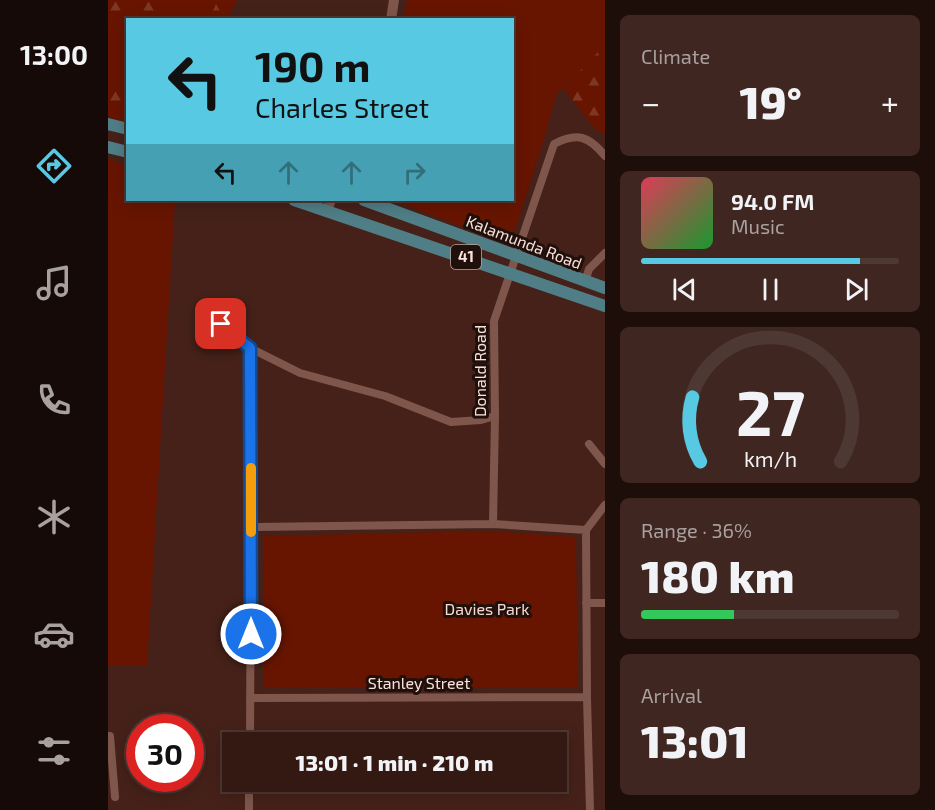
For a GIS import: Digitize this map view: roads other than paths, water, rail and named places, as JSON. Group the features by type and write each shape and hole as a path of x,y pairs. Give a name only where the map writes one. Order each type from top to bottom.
{"main road":[{"path":"391,18 394,0"},
{"path":"108,124 126,128"},
{"path":"108,147 126,152"},
{"name":"Kalamunda Road","path":"302,201 325,204 605,306"},
{"name":"Kalamunda Road","path":"367,201 605,288"}],"street":[{"name":"Donald Road","path":"493,524 494,321 554,144 566,138 578,137 588,140 605,156"},
{"path":"585,282 589,269 605,253"},
{"path":"221,324 250,348 300,373 385,396 451,422 481,420 495,416"},
{"path":"250,348 250,732"},
{"path":"589,444 605,464"},
{"path":"590,810 586,530 605,505"},
{"path":"251,527 493,524 586,530"},
{"path":"586,603 605,603"},
{"name":"Stanley Street","path":"250,698 587,698"},
{"path":"108,736 110,736 115,797"},
{"path":"249,792 249,810"}],"park label":[{"name":"Davies Park","path":"487,609"}]}
